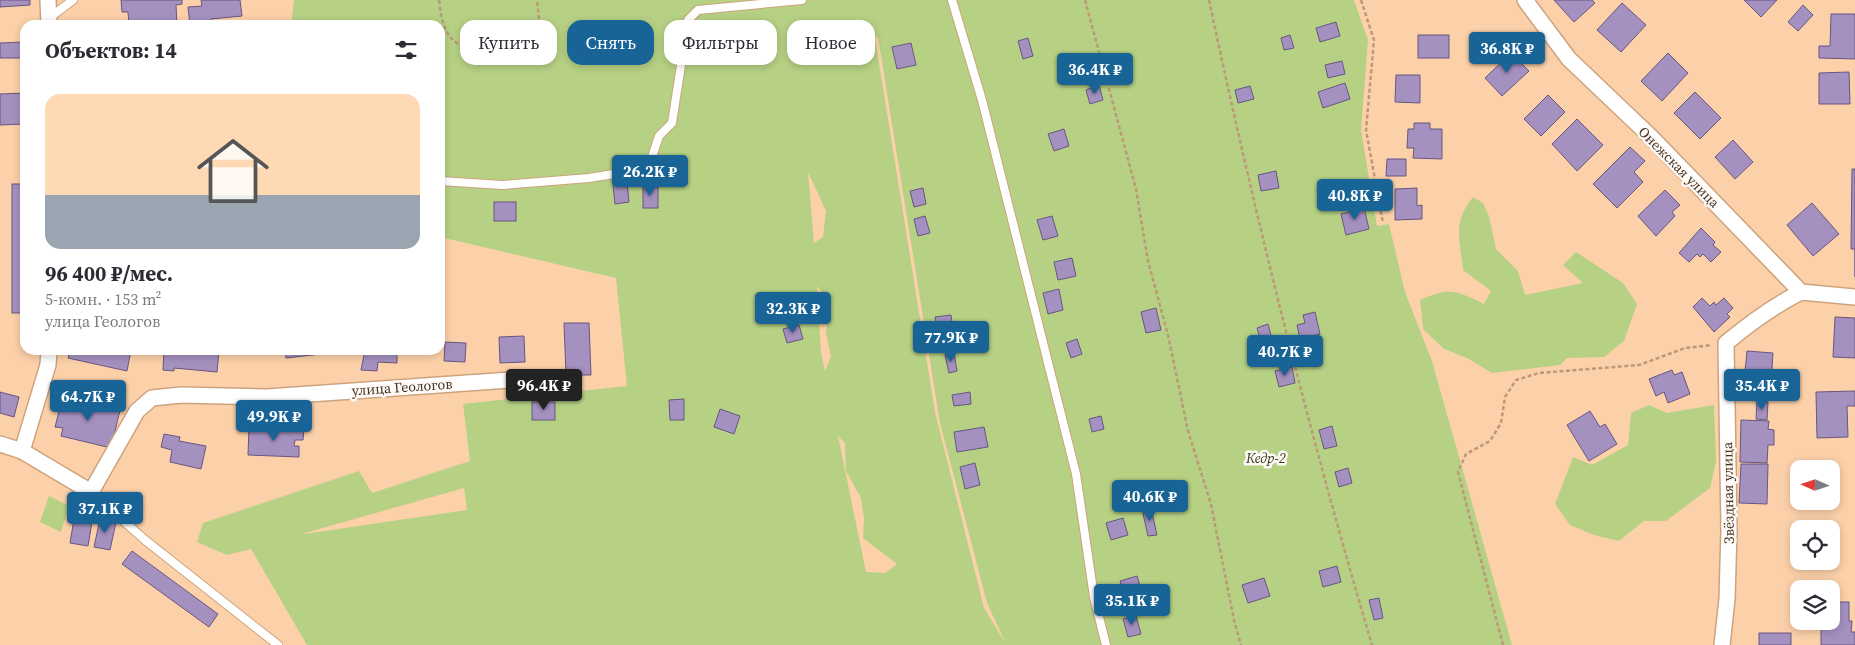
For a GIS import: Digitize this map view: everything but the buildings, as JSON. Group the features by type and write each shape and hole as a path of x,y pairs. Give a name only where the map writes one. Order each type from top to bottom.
{"street":[{"path":"48,0 49,20"},
{"name":"Онежская улица","path":"1525,0 1569,59 1652,138 1801,292"},
{"path":"1726,342 1755,318 1801,292 1855,298"},
{"name":"Звёздная улица","path":"1722,645 1727,599 1729,530 1726,342"},
{"path":"22,451 48,365 49,355"},
{"name":"улица Геологов","path":"91,492 137,412 152,398 181,396 267,397 539,378"},
{"path":"0,444 22,451 91,492"}],"lane":[{"path":"51,20 73,0"},
{"path":"445,181 503,185 589,178 638,170 651,160 659,136 672,122 688,20 698,10 802,0"},
{"path":"952,0 982,100 1076,474 1094,597 1106,645"},
{"path":"91,492 145,540 278,645"}],"path":[{"path":"439,0 441,20"},
{"path":"445,30 456,44 470,50 520,49 537,44 541,37 537,0"},
{"path":"1085,0 1136,189 1148,261 1168,335 1188,431 1211,504 1234,620 1241,645"},
{"path":"1209,0 1266,256 1339,535 1372,645"},
{"path":"1361,0 1374,40 1366,130 1383,223"},
{"path":"1503,645 1458,472 1466,454 1490,441 1498,429 1505,398 1516,380 1539,373 1639,365 1685,348 1726,342"}],"green space":[{"path":"294,0 948,0 979,101 1072,475 1090,597 1102,645 307,645 251,549 227,555 197,542 203,523 359,471 372,493 470,461 463,404 627,386 616,278 445,238 445,20 292,20","holes":["787,20 875,20 875,37 878,37 940,423 987,603 1006,644 984,608 935,412 876,44 875,65 787,65","808,172 826,211 823,237 814,243","817,286 829,302 826,333 831,356 825,371 821,353","838,436 845,443 846,471 861,498 864,519 863,538 897,564 885,573 866,572","464,488 467,510 304,534 305,533"]},
{"name":"Кедр-2","path":"956,0 1354,0 1368,40 1361,130 1377,226 1389,224 1405,292 1432,361 1512,645 1111,645 1098,596 1080,473 986,98"},
{"path":"1473,197 1483,203 1489,216 1496,249 1518,271 1525,295 1583,283 1563,265 1576,252 1623,283 1637,304 1624,341 1604,357 1567,358 1560,365 1492,373 1467,358 1444,349 1423,329 1420,300 1438,293 1452,292 1459,293 1484,304 1491,291 1463,270 1459,240 1460,223 1466,206"},
{"path":"1649,405 1667,413 1714,405 1716,462 1710,488 1666,521 1644,521 1619,541 1594,535 1570,525 1555,504 1573,457 1592,465 1628,445 1631,413"},
{"path":"49,496 69,506 61,532 40,522"}]}
